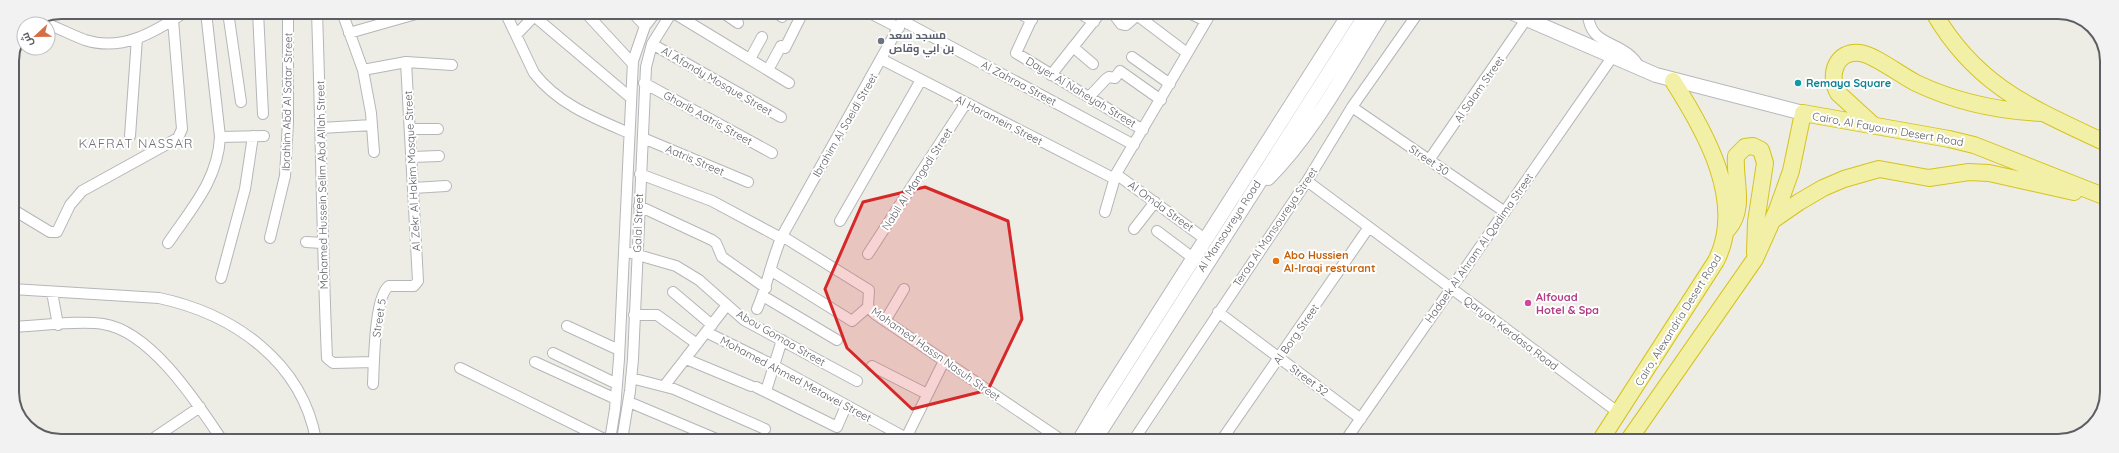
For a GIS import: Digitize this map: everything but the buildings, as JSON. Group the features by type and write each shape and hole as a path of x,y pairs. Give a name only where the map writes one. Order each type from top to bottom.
{"highway":[{"path":"1938,19 1960,51 1984,76 2012,96 2042,113 2100,139"},
{"path":"1873,125 1838,93 1834,86 1833,72 1836,65 1846,55 1853,53 1867,54 1916,83 1962,101 2004,110 2042,113"},
{"name":"Cairo, Alexandria Desert Road","path":"1605,434 1716,261 1726,232 1727,213 1722,186 1712,151 1697,119 1673,81"},
{"path":"1633,434 1755,259 1772,221 1791,171 1803,113"},
{"name":"Cairo, Al Fayoum Desert Road","path":"1803,113 1949,138 1974,145 2100,195"},
{"path":"1726,232 1735,220 1738,209 1736,156 1745,147 1753,146 1761,150 1765,163 1756,222 1755,259"},
{"path":"1772,221 1799,202 1823,188 1844,179 1879,169 1929,178 1969,172 1989,174 2100,199"}],"main road":[{"name":"Al Mansoureya Road","path":"1083,434 1205,239 1346,19"},
{"name":"Al Mansoureya Road","path":"1098,434 1248,196 1363,19"},
{"path":"1248,196 1284,161 1307,130 1378,19"},
{"path":"1529,19 1673,81 1803,113"}],"street":[{"path":"168,244 212,177 216,164 220,137 207,19"},
{"path":"229,19 241,102"},
{"path":"258,19 263,114"},
{"name":"Ibrahim Abd Al Satar Street","path":"270,238 285,176 288,122 288,19"},
{"name":"Mohamed Hussein Selim Abd Allah Street","path":"317,19 321,128 322,243 328,358 333,363 374,362"},
{"path":"344,19 363,70 372,125 374,152"},
{"path":"349,33 398,19"},
{"path":"509,19 534,73 541,82 577,110 629,133"},
{"path":"516,35 531,19"},
{"path":"542,19 631,98"},
{"path":"591,19 633,64"},
{"path":"638,19 645,26"},
{"name":"Galal Street","path":"611,434 617,384 633,64 636,48 645,26 650,19"},
{"name":"Galal Street","path":"623,434 629,402 631,378 638,253 644,83 646,67 652,44 668,19"},
{"path":"684,19 789,83"},
{"path":"732,19 738,23"},
{"path":"768,70 799,19"},
{"name":"Dayer Al Naheyah Street","path":"1033,19 1016,53 1143,130"},
{"path":"1089,19 1094,22"},
{"path":"1051,75 1096,19"},
{"path":"1118,19 1122,24 1126,25 1133,19"},
{"path":"1145,19 1187,53"},
{"path":"1105,212 1116,177 1207,19"},
{"name":"Teraa Al Mansoureya Street","path":"1137,434 1307,181 1352,107 1414,19"},
{"name":"Al Salam Street","path":"1429,160 1526,19"},
{"path":"1588,19 1592,31 1599,38 1630,53 1640,68"},
{"path":"19,213 53,233 59,229 70,205 82,190 174,141 181,134 182,129 173,20 159,29 120,43 104,44 81,38 56,28"},
{"name":"Ibrahim Al Saeidi Street","path":"757,309 782,237 903,20"},
{"name":"Al Zahraa Street","path":"903,20 1134,145"},
{"path":"750,59 762,37"},
{"path":"130,136 137,38"},
{"name":"Al Afandy Mosque Street","path":"652,44 781,117"},
{"path":"1074,47 1094,64"},
{"name":"Hadaek Al Ahram Al Qadima Street","path":"1350,434 1613,56"},
{"path":"1132,57 1170,84"},
{"name":"Al Haramein Street","path":"882,60 1116,177"},
{"path":"363,70 406,62 452,65"},
{"name":"Al Zekr Al Hakim Mosque Street","path":"406,62 418,281"},
{"path":"1089,97 1106,79 1109,77 1115,78 1120,72 1161,100"},
{"path":"840,222 921,80"},
{"name":"Gharib Aatris Street","path":"644,83 772,153"},
{"name":"Nabil Al Mangodi Street","path":"868,254 966,103"},
{"name":"Street 30","path":"1352,107 1505,212"},
{"path":"321,128 372,125"},
{"path":"410,129 438,129"},
{"path":"221,278 245,188 253,136"},
{"path":"220,137 264,136"},
{"name":"Aatris Street","path":"643,138 748,182"},
{"path":"412,157 439,156"},
{"name":"Mohamed Hassn Nasuh Street","path":"640,174 712,202 782,237 869,290 868,307 885,321 1053,434"},
{"name":"Al Omda Street","path":"1116,177 1155,202 1205,239"},
{"name":"Qaryah Kerdasa Road","path":"1307,181 1619,413"},
{"path":"413,188 446,186"},
{"path":"1134,229 1155,202"},
{"path":"639,206 712,240 716,243 722,257 764,292 837,340"},
{"name":"Al Borg Street","path":"1226,434 1370,227"},
{"path":"1157,231 1193,258"},
{"path":"306,242 322,243"},
{"name":"Abou Gomaa Street","path":"624,252 638,253 676,266 699,280 744,320 857,381"},
{"path":"770,270 852,321 868,307"},
{"name":"Street 5","path":"374,384 377,317 383,292 389,286 414,286 418,281"},
{"path":"885,321 904,289"},
{"path":"19,290 160,298 187,304 220,318 256,341 284,368 304,402 314,434"},
{"path":"52,292 58,325"},
{"name":"Mohamed Ahmed Metawei Street","path":"673,292 709,328 774,366 898,434"},
{"path":"665,386 727,305"},
{"name":"Street 32","path":"1218,312 1361,419"},
{"path":"634,315 658,316 698,344"},
{"path":"19,327 105,324 131,335 163,363 200,406 218,434"},
{"path":"567,326 619,350"},
{"path":"758,388 774,366 782,340"},
{"path":"553,353 617,384"},
{"path":"686,359 758,388 837,427 846,406"},
{"path":"872,366 927,394 944,361"},
{"path":"534,362 616,399"},
{"path":"460,368 594,434"},
{"path":"631,378 665,386 765,429"},
{"name":"Mohamed Ahmed Metawei Street","path":"908,434 927,394"},
{"path":"629,402 705,434"},
{"path":"160,434 200,406"}],"highlighted area":[{"path":"925,187 1008,221 1022,319 988,390 912,409 847,348 825,289 863,202"}],"place":[{"name":"مسجد سعد بن ابي وقاص","path":"881,41"},
{"name":"Remaya Square","path":"1798,83"},
{"name":"Abo Hussien Al-Iraqi resturant","path":"1276,261"},
{"name":"Alfouad Hotel & Spa","path":"1528,303"}],"district":[{"name":"KAFRAT NASSAR","path":"136,143"}]}
